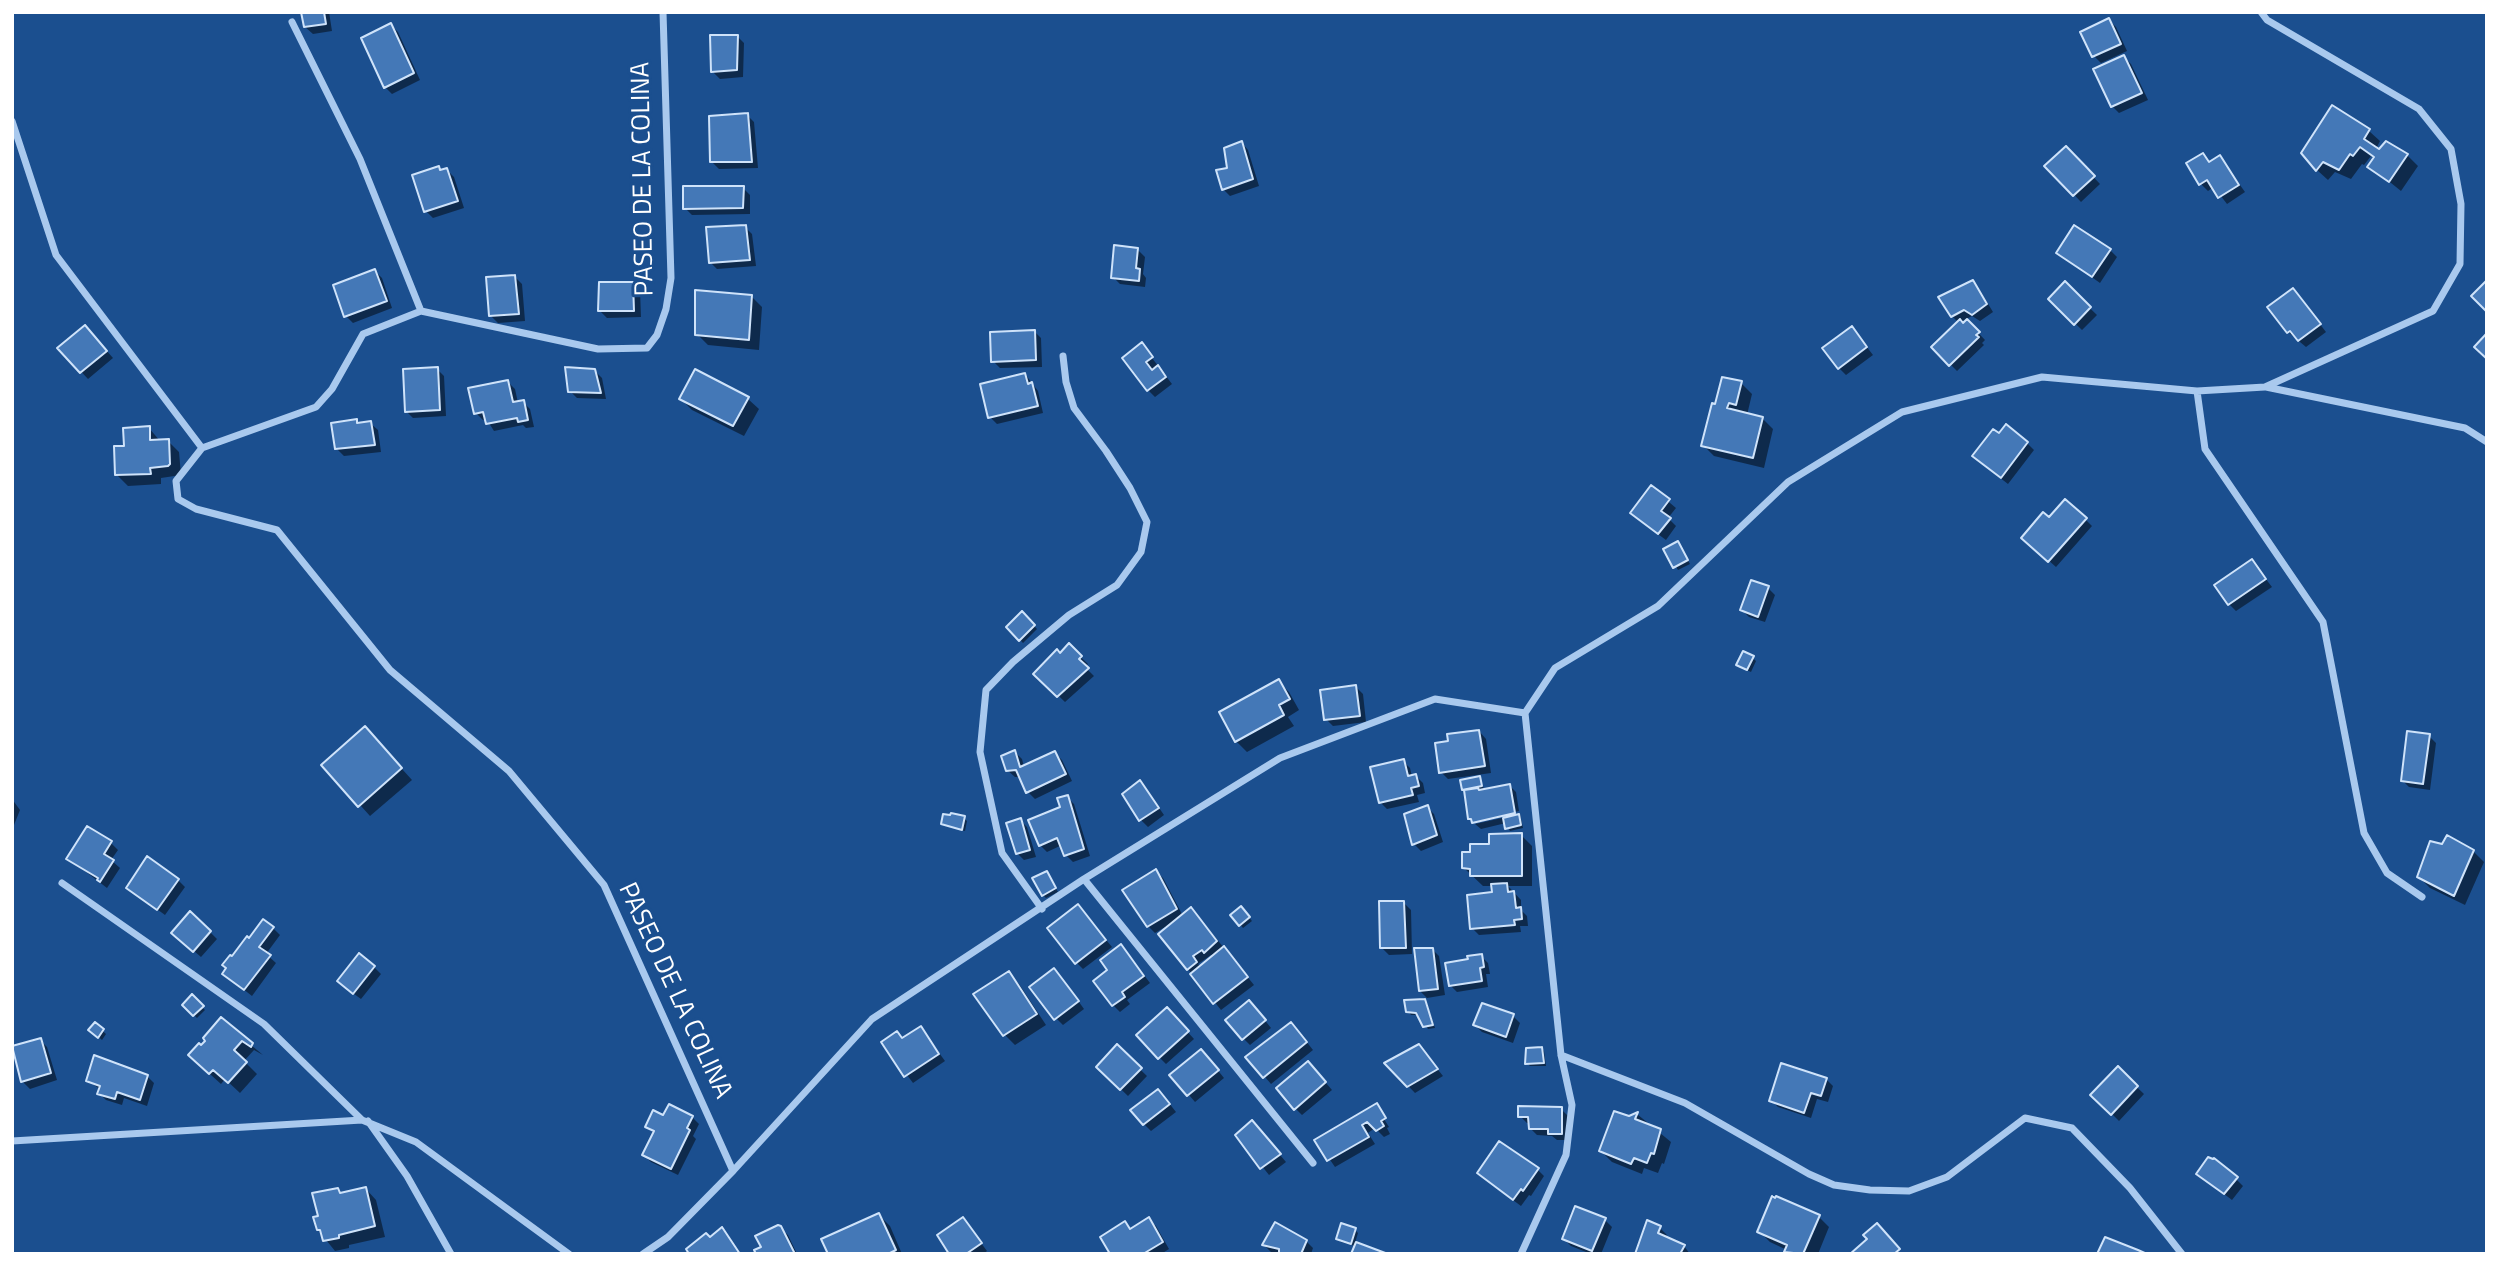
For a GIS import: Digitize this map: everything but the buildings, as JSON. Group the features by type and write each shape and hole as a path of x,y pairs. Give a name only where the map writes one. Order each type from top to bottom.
{"street":[{"name":"PASEO DE LA COLINA","path":"421,311 598,349 647,348 657,335 666,309 671,278 663,12"},
{"path":"2261,12 2267,20 2419,109 2451,149 2461,204 2460,264 2432,311 2266,387"},
{"path":"12,121 56,255 202,448 316,407 332,388 363,334 421,311 360,159 292,22"},
{"path":"1042,909 1002,853 980,752 986,690 1013,662 1069,615 1117,585 1141,552 1147,522 1112,460 1074,408 1066,382 1063,356"},
{"path":"1521,1254 1566,1155 1572,1105 1561,1055 1525,712 1555,668 1658,606 1788,482 1902,412 2042,377 2197,391 2266,387 2465,428 2487,442"},
{"path":"2197,391 2205,449 2323,622 2364,833 2387,873 2422,897"},
{"name":"PASEO DE LA COLINA","path":"202,448 176,481 178,499 196,509 277,530 390,670 509,771 604,885 733,1171"},
{"path":"643,1254 668,1237 733,1171 873,1019 1084,879 1280,758 1435,699 1525,712"},
{"path":"1084,879 1313,1163"},
{"path":"62,883 264,1024 365,1120 407,1176 451,1254"},
{"path":"1561,1055 1685,1103 1809,1174 1834,1185 1870,1190 1909,1191 1947,1177 2025,1118 2072,1128 2130,1188 2182,1254"},
{"path":"12,1142 365,1120 416,1142 569,1254"}]}
